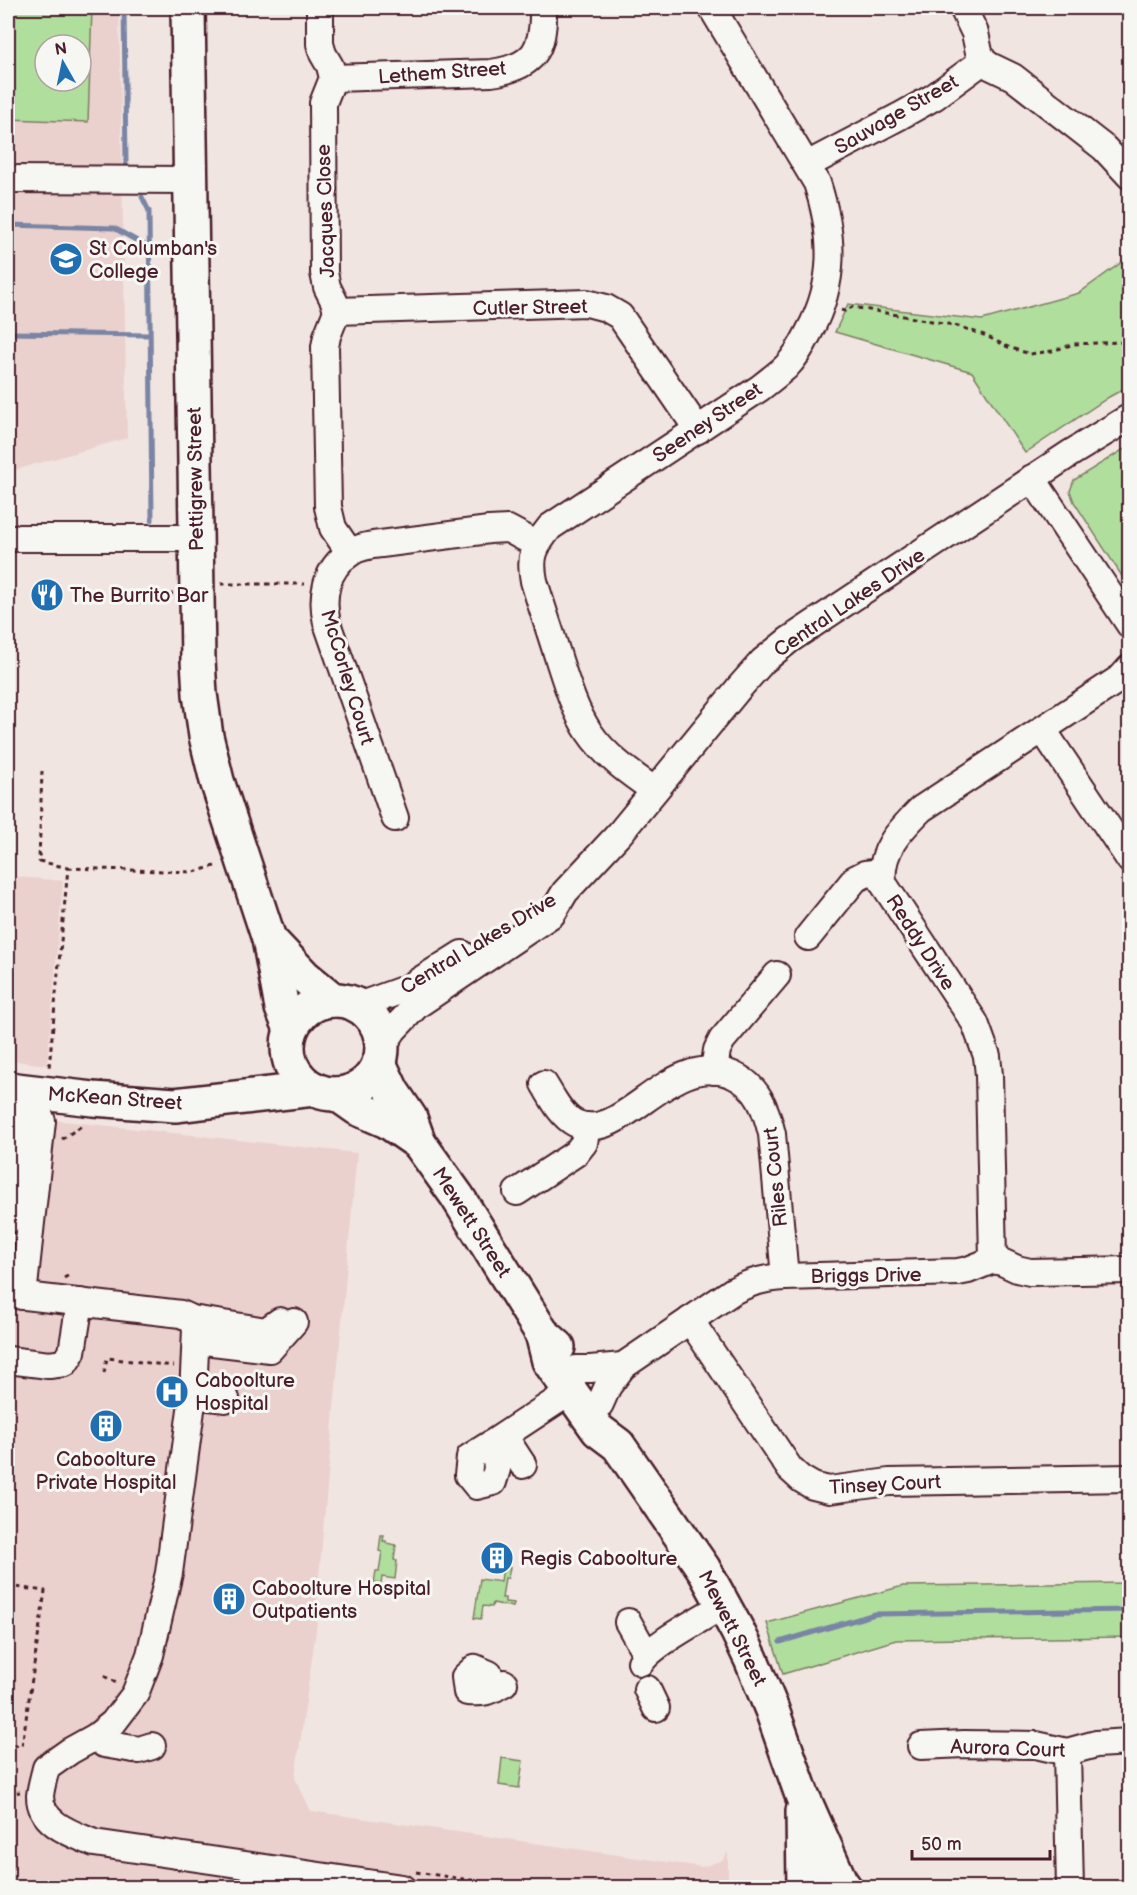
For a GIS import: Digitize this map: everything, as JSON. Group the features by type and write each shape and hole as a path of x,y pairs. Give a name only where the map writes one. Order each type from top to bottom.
{"main road":[{"name":"Pettigrew Street","path":"188,8 189,180 200,694 206,736 217,781 269,939 290,1037"},
{"name":"Pettigrew Street","path":"269,939 305,977 346,1003"},
{"path":"320,1002 346,1003 368,1013 376,1023 381,1035 381,1055 373,1075 363,1085 351,1091 326,1092 303,1082 295,1071 289,1059 290,1037 298,1018 308,1009 320,1002"},
{"name":"McKean Street","path":"222,1099 250,1082 273,1062 290,1037"},
{"name":"Mewett Street","path":"381,1055 392,1090 410,1118 419,1143 457,1196 542,1333 562,1351 573,1380 598,1430 618,1445"},
{"name":"McKean Street","path":"29,1083 93,1099 175,1105 222,1099 326,1092"},
{"name":"Mewett Street","path":"326,1092 387,1121 419,1143"},
{"name":"Mewett Street","path":"573,1380 600,1404 610,1420 618,1445 697,1558 723,1605 751,1659 772,1710 802,1796 840,1881 845,1887"},
{"name":"Mewett Street","path":"802,1796 804,1887"}],"street":[{"path":"320,8 320,44 333,78"},
{"name":"Lethem Street","path":"333,78 490,73 508,70 522,64 534,54 541,42 544,27 543,8"},
{"name":"Seeney Street","path":"536,544 550,527 760,388 787,366 802,346 823,305 830,257 829,232 817,183 712,8"},
{"path":"963,8 975,33 983,61 1013,77 1104,148 1130,176"},
{"name":"Sauvage Street","path":"807,165 926,102 983,61"},
{"name":"Jacques Close","path":"333,78 323,103 324,273 337,311"},
{"path":"8,179 189,180"},
{"name":"Cutler Street","path":"337,311 587,303 606,308 620,316 698,430"},
{"path":"337,311 325,347 328,507 333,528 350,552 364,546 381,543 508,529 536,544 531,567 534,582 579,714 590,733 605,750 654,790"},
{"name":"Central Lakes Drive","path":"381,1055 394,1029 417,1005 552,914 565,892 620,833 763,661 789,640 1032,478 1130,417"},
{"path":"1032,478 1130,625"},
{"path":"8,538 52,533 196,538"},
{"name":"McCorley Court","path":"350,552 330,575 325,589 323,608 395,818"},
{"name":"Reddy Drive","path":"993,1260 987,1056 975,1023 883,883 883,860 888,849 921,809 1122,677 1130,668"},
{"path":"1043,730 1130,861"},
{"path":"808,937 848,885 865,874 882,872"},
{"name":"Central Lakes Drive","path":"346,1003 408,988 538,903 565,892"},
{"path":"714,1071 717,1050 722,1040 777,975"},
{"name":"Riles Court","path":"587,1126 599,1127 611,1122 687,1074 714,1071 743,1080 754,1089 768,1117 785,1277"},
{"path":"8,1221 19,1118 29,1083"},
{"path":"29,1083 42,1121 15,1295 182,1314 194,1351 226,1399"},
{"path":"517,1192 576,1153 584,1143 587,1126 575,1123 564,1115 544,1084"},
{"path":"993,1260 1030,1272 1130,1270"},
{"name":"Briggs Drive","path":"600,1404 623,1366 733,1291 750,1282 785,1277 958,1272 993,1260"},
{"path":"8,1360 49,1365 65,1363 72,1352 80,1302"},
{"name":"Tinsey Court","path":"690,1320 790,1469 813,1486 829,1490 889,1482 1130,1479"},
{"path":"194,1351 277,1331"},
{"path":"194,1351 169,1573 150,1655 135,1694 105,1730 46,1768 40,1798 43,1811 54,1824 94,1843 406,1880"},
{"name":"Briggs Drive","path":"573,1380 590,1370 623,1366"},
{"path":"523,1465 499,1439 573,1380"},
{"path":"628,1622 644,1658 723,1605"},
{"name":"Aurora Court","path":"921,1746 1036,1745 1067,1752 1096,1744 1130,1742"},
{"path":"1067,1752 1070,1887"}],"path":[{"path":"836,309 845,311 852,307 954,325 1030,354 1053,351 1074,344 1123,342 1130,344"},
{"path":"220,594 219,584 310,584 325,589"},
{"path":"136,603 149,601 166,594 176,594"},
{"path":"42,771 39,861 68,868 194,872 215,867"},
{"path":"29,1083 68,868"},
{"path":"104,1373 107,1358 168,1365 194,1351"},
{"path":"8,1586 45,1591 22,1746 8,1744"},
{"path":"406,1880 524,1887"}],"shaded area":[{"name":"St Columban's College","path":"8,8 119,8 127,438 8,472"},
{"path":"8,876 63,881 47,1065 8,1060"},
{"name":"Caboolture Hospital","path":"8,1115 357,1153 317,1599 318,1616 295,1778 311,1811 702,1867 723,1860 728,1852 728,1887 8,1888"}],"green space":[{"path":"8,8 92,8 91,33 33,33 33,93 89,93 88,122 8,119"},
{"path":"1129,257 1129,386 1025,453 972,372 835,332 848,304 982,320 1079,293"},
{"path":"1129,446 1129,587 1074,502 1070,491 1074,480"},
{"path":"381,1535 384,1535 383,1541 386,1543 396,1545 394,1560 397,1561 395,1579 382,1577 381,1584 374,1583 376,1571 379,1571 382,1552 379,1551"},
{"path":"503,1566 510,1567 508,1578 505,1578 502,1598 505,1598 505,1602 514,1603 513,1607 493,1603 492,1607 483,1606 481,1619 474,1618 480,1579 501,1582"},
{"path":"1129,1583 1129,1637 896,1640 783,1674 767,1623 903,1586"},
{"path":"502,1758 523,1761 519,1788 499,1785"}],"waterway":[{"path":"124,8 126,163"},
{"path":"142,197 149,211 152,520"},
{"path":"8,225 114,228 148,247"},
{"path":"8,333 149,335"},
{"path":"780,1642 875,1614 1130,1610"}],"place":[{"name":"St Columban's College","path":"66,259"},
{"name":"The Burrito Bar","path":"47,595"},
{"name":"Caboolture Hospital","path":"172,1392"},
{"name":"Caboolture Private Hospital","path":"106,1426"},
{"name":"Regis Caboolture","path":"497,1558"},
{"name":"Caboolture Hospital Outpatients","path":"229,1599"}]}
